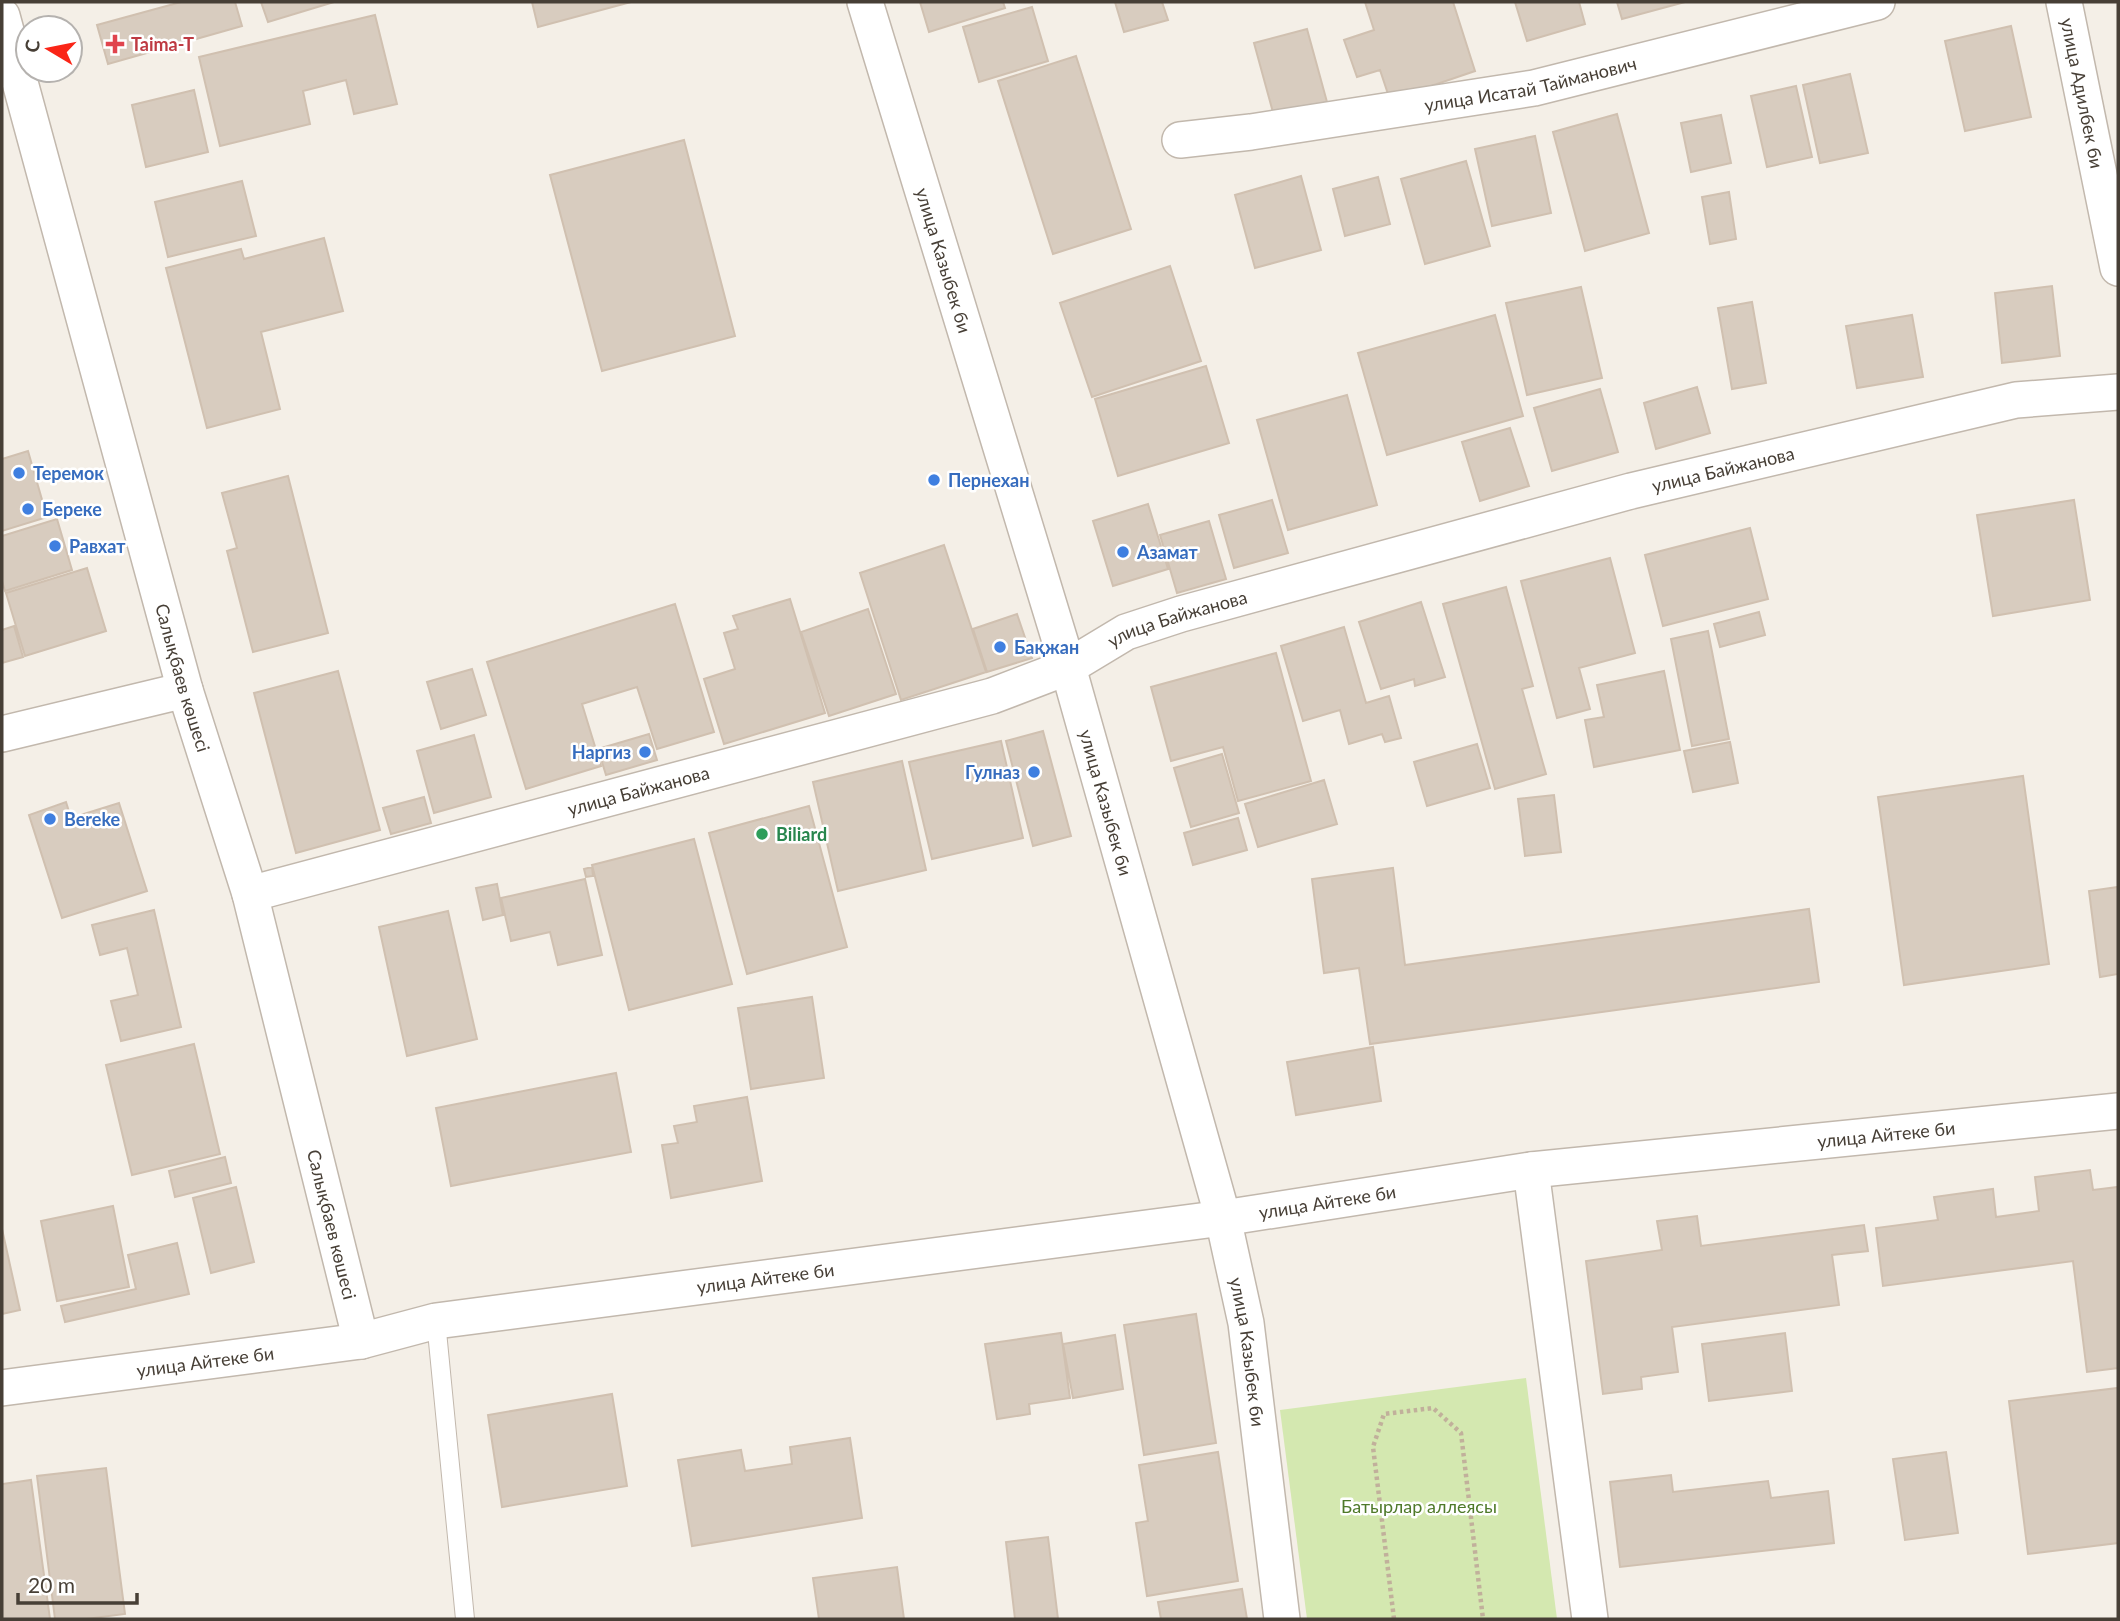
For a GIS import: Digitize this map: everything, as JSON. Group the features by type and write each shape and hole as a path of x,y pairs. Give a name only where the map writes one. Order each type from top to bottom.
{"street":[{"name":"улица Казыбек би","path":"865,2 1068,667 1223,1218 1246,1323 1282,1619"},
{"name":"улица Исатай Тайманович","path":"1180,140 1251,132 1534,88 1877,2"},
{"name":"улица Адилбек би","path":"2064,2 2118,268"},
{"name":"Салықбаев көшесі","path":"2,16 186,690 250,894 361,1341"},
{"name":"улица Байжанова","path":"250,894 992,696 1068,667 1126,632 1181,614 1631,491 2016,400 2118,392"},
{"path":"2,734 186,690"},
{"name":"улица Айтеке би","path":"2,1388 361,1341 436,1321 1223,1218 1531,1170 2118,1111"},
{"path":"1531,1170 1590,1619"}],"lane":[{"path":"436,1321 465,1619"}],"path":[{"path":"1394,1619 1373,1447 1384,1414 1433,1408 1461,1433 1483,1619"}],"green space":[{"name":"Батырлар аллеясы","path":"1526,1378 1557,1619 1307,1619 1280,1410"}],"building":[{"path":"181,2 235,2 242,26 108,64 97,25"},
{"path":"261,2 334,2 268,22"},
{"path":"532,2 631,2 538,27"},
{"path":"920,2 1003,2 1005,8 929,32"},
{"path":"1115,2 1162,2 1168,20 1124,32"},
{"path":"1365,2 1453,2 1475,71 1390,100 1380,70 1357,77 1344,40 1374,30"},
{"path":"1515,2 1579,2 1585,24 1527,41"},
{"path":"1617,2 1685,2 1622,19"},
{"path":"1032,7 1048,61 979,82 963,27"},
{"path":"375,15 397,104 354,114 346,80 303,91 310,124 220,146 199,57"},
{"path":"2011,26 2031,117 1965,131 1945,41"},
{"path":"1307,29 1327,102 1274,116 1254,43"},
{"path":"1076,56 1131,229 1053,254 998,81"},
{"path":"1850,74 1868,153 1820,163 1803,85"},
{"path":"1796,86 1812,157 1767,167 1751,96"},
{"path":"194,90 208,152 146,167 132,105"},
{"path":"1617,114 1649,233 1585,251 1553,132"},
{"path":"1721,115 1731,163 1691,172 1681,123"},
{"path":"1535,136 1551,213 1492,226 1475,149"},
{"path":"684,140 735,336 602,371 550,175"},
{"path":"1466,161 1490,246 1425,264 1401,179"},
{"path":"1301,176 1321,250 1255,268 1235,195"},
{"path":"1378,177 1390,224 1345,236 1333,189"},
{"path":"242,181 256,236 168,257 155,202"},
{"path":"1729,192 1736,239 1710,244 1702,197"},
{"path":"324,238 343,311 261,332 280,409 207,428 166,268 241,249 244,259"},
{"path":"1170,266 1201,361 1092,397 1060,303"},
{"path":"2052,286 2060,356 2002,363 1995,293"},
{"path":"1581,287 1602,378 1527,395 1506,303"},
{"path":"1752,302 1766,383 1732,389 1718,308"},
{"path":"1495,315 1523,416 1387,455 1358,353"},
{"path":"1912,315 1923,377 1857,388 1846,326"},
{"path":"1206,366 1229,443 1118,476 1095,399"},
{"path":"1697,387 1710,433 1656,449 1644,403"},
{"path":"1600,389 1618,452 1552,471 1534,408"},
{"path":"1347,395 1377,505 1288,530 1257,420"},
{"path":"1510,428 1529,486 1480,501 1462,442"},
{"path":"28,451 47,517 2,531 2,459"},
{"path":"288,476 328,633 253,652 227,551 237,548 222,493"},
{"path":"1272,500 1288,553 1234,568 1219,515"},
{"path":"2074,500 2090,600 1993,616 1977,515"},
{"path":"1148,504 1168,569 1113,586 1093,521"},
{"path":"57,519 72,570 5,591 2,581 2,536"},
{"path":"1209,521 1226,579 1177,593 1160,535"},
{"path":"1750,528 1768,599 1663,626 1645,555"},
{"path":"944,545 986,672 901,700 860,573"},
{"path":"1610,558 1635,653 1579,668 1590,709 1557,718 1521,581"},
{"path":"87,568 106,631 25,656 6,593"},
{"path":"1506,587 1533,686 1522,689 1546,774 1495,789 1443,604"},
{"path":"790,599 825,713 724,744 704,679 735,669 724,633 738,629 733,616"},
{"path":"1421,602 1445,677 1415,686 1414,679 1381,689 1359,622"},
{"path":"675,604 714,732 657,749 637,687 582,704 601,766 526,789 487,662"},
{"path":"868,609 896,694 829,716 801,632"},
{"path":"1759,612 1765,635 1720,647 1714,624"},
{"path":"1017,614 1032,658 987,672 973,629"},
{"path":"14,626 23,657 2,663 2,630"},
{"path":"1344,627 1366,703 1389,696 1401,738 1385,742 1382,734 1349,744 1340,710 1303,721 1281,646"},
{"path":"1708,631 1729,739 1692,746 1671,639"},
{"path":"1276,653 1311,781 1238,801 1223,747 1171,761 1151,687"},
{"path":"472,669 486,715 441,729 427,682"},
{"path":"338,671 380,830 296,853 254,693"},
{"path":"1664,671 1680,750 1594,767 1585,720 1604,717 1597,685"},
{"path":"1043,731 1071,836 1033,846 1006,741"},
{"path":"649,734 657,760 606,775 598,749"},
{"path":"474,735 491,797 434,813 417,751"},
{"path":"1001,741 1023,838 932,859 909,762"},
{"path":"1730,742 1738,783 1693,792 1684,751"},
{"path":"1477,744 1490,788 1427,806 1414,762"},
{"path":"1222,754 1239,813 1191,827 1174,768"},
{"path":"902,761 926,870 838,891 813,782"},
{"path":"2023,776 2049,964 1904,985 1878,797"},
{"path":"1324,780 1337,824 1258,847 1245,804"},
{"path":"1554,795 1561,852 1525,856 1518,799"},
{"path":"424,797 431,823 391,834 383,808"},
{"path":"66,802 71,818 119,803 147,891 62,918 29,815"},
{"path":"809,806 847,947 747,974 709,833"},
{"path":"1238,818 1247,850 1193,865 1184,833"},
{"path":"694,839 732,984 629,1010 592,865"},
{"path":"592,867 593,876 586,877 584,869"},
{"path":"1393,868 1405,965 1809,909 1819,982 1370,1044 1359,968 1324,973 1312,879"},
{"path":"585,879 602,955 558,965 550,932 511,941 501,898"},
{"path":"497,884 503,915 483,920 476,888"},
{"path":"2118,887 2118,974 2100,977 2089,891"},
{"path":"154,910 181,1027 121,1041 111,1001 138,995 127,948 100,955 92,925"},
{"path":"448,911 477,1039 407,1056 379,927"},
{"path":"812,997 824,1078 751,1089 738,1008"},
{"path":"194,1044 220,1154 132,1175 106,1065"},
{"path":"1373,1047 1381,1101 1296,1115 1287,1062"},
{"path":"616,1073 631,1152 451,1186 436,1108"},
{"path":"747,1097 762,1181 671,1198 662,1145 678,1143 674,1126 697,1122 694,1106"},
{"path":"225,1157 231,1183 175,1197 169,1171"},
{"path":"2090,1170 2093,1190 2118,1187 2118,1368 2087,1372 2073,1261 1883,1286 1876,1228 1938,1220 1934,1197 1993,1189 1996,1217 2039,1211 2035,1177"},
{"path":"236,1187 254,1262 211,1273 193,1198"},
{"path":"113,1206 129,1287 57,1301 41,1221"},
{"path":"1697,1216 1701,1246 1864,1225 1868,1251 1832,1255 1839,1305 1672,1327 1678,1372 1641,1377 1642,1389 1603,1394 1586,1261 1662,1250 1657,1221"},
{"path":"2,1229 20,1310 2,1314"},
{"path":"177,1243 189,1294 65,1322 61,1306 136,1289 128,1255"},
{"path":"1196,1314 1216,1443 1144,1455 1124,1325"},
{"path":"1061,1333 1070,1398 1029,1404 1030,1414 997,1419 985,1344"},
{"path":"1785,1333 1792,1391 1709,1401 1702,1344"},
{"path":"1115,1335 1123,1389 1073,1398 1063,1344"},
{"path":"2118,1388 2118,1543 2028,1554 2009,1401"},
{"path":"612,1394 627,1486 502,1507 488,1415"},
{"path":"850,1438 862,1518 692,1546 678,1460 741,1450 745,1471 792,1464 790,1447"},
{"path":"1218,1452 1238,1581 1147,1596 1136,1523 1148,1521 1139,1465"},
{"path":"1946,1452 1958,1533 1905,1540 1893,1459"},
{"path":"106,1468 125,1614 86,1619 55,1619 37,1476"},
{"path":"1671,1475 1673,1492 1768,1481 1771,1498 1828,1491 1834,1543 1620,1567 1610,1482"},
{"path":"31,1480 50,1619 2,1619 2,1484"},
{"path":"1048,1537 1058,1619 1015,1619 1006,1542"},
{"path":"897,1567 904,1619 819,1619 813,1578"},
{"path":"1242,1589 1247,1619 1161,1619 1158,1602"}],"place":[{"name":"Taima-T","path":"115,44"},
{"name":"Теремок","path":"19,473"},
{"name":"Пернехан","path":"934,480"},
{"name":"Береке","path":"28,509"},
{"name":"Равхат","path":"55,546"},
{"name":"Азамат","path":"1123,552"},
{"name":"Бақжан","path":"1000,647"},
{"name":"Наргиз","path":"645,752"},
{"name":"Гулназ","path":"1034,772"},
{"name":"Bereke","path":"50,819"},
{"name":"Biliard","path":"762,834"}]}
